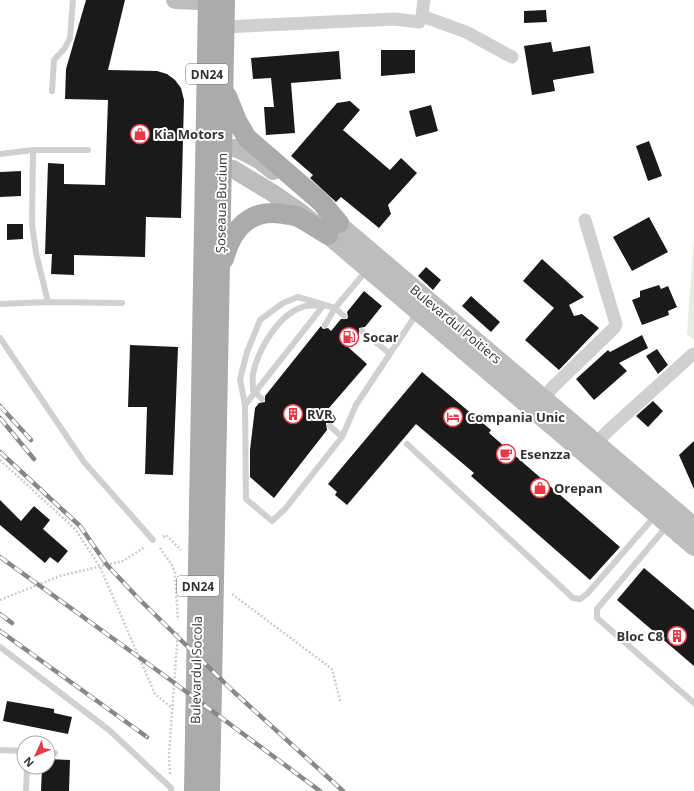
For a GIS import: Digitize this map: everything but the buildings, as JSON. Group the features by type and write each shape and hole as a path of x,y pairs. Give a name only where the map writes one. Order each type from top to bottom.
{"main road":[{"path":"174,0 216,1"},
{"name":"Șoseaua Bucium","path":"214,148 223,85 224,27 216,1"},
{"name":"Șoseaua Bucium","path":"210,381 216,1"},
{"path":"223,85 237,121 247,138 260,151 321,202 333,229"},
{"name":"Bulevardul Poitiers","path":"214,148 236,148 259,160 333,229 667,514 694,526"},
{"name":"Șoseaua Bucium","path":"210,381 220,275 214,168"},
{"name":"Bulevardul Poitiers","path":"214,168 232,169 245,175 303,214 333,229"},
{"path":"220,275 227,248 239,226 255,215 272,212 297,216 333,229"},
{"name":"Bulevardul Socola","path":"194,791 210,381"},
{"name":"Bulevardul Socola","path":"210,381 210,791"},
{"name":"Bulevardul Poitiers","path":"539,404 596,444 667,514 694,547"}],"street":[{"path":"224,27 395,18 419,22 422,16 424,0"},
{"path":"422,16 466,32 512,57"},
{"path":"539,404 614,328 616,324 585,220"},
{"path":"596,444 610,428 693,354"}],"lane":[{"path":"52,91 54,60 65,48 70,38 73,0"},
{"path":"33,150 32,224 36,253 48,302"},
{"path":"0,154 33,150 88,150"},
{"path":"325,325 335,308 373,263"},
{"path":"344,316 335,308 298,297 283,303 260,320 247,352 240,379 246,405 246,499 272,521 285,509 342,437 356,405 388,353 423,306"},
{"path":"0,304 48,302 122,303"},
{"path":"262,399 253,390 252,375 264,345 276,326 291,314 305,306 326,306"},
{"path":"246,405 326,306"},
{"path":"362,331 388,353"},
{"path":"0,338 84,462 153,540"},
{"path":"330,426 342,437"},
{"path":"407,444 573,598 580,599 587,594 667,514"},
{"path":"667,514 598,609 597,618 694,703"},
{"path":"0,647 109,730 171,790"},
{"path":"0,750 16,751"},
{"path":"26,791 27,775"}],"path":[{"path":"0,460 75,529 100,567 155,694 173,709"},
{"path":"0,600 60,576 123,561 141,551 153,540 166,535 187,555"},
{"path":"153,540 172,564 175,573 178,625 169,754 171,790"},
{"path":"230,593 332,669 340,701"}],"shaded area":[{"path":"694,237 694,340 687,334"}],"railway":[{"path":"0,406 31,440"},
{"path":"0,418 34,459"},
{"path":"0,452 80,526 107,565 140,600 235,693 343,791"},
{"path":"0,557 165,676 320,791"},
{"path":"0,614 12,623"},
{"path":"0,631 147,737"}],"place":[{"name":"Kia Motors","path":"140,134"},
{"name":"Socar","path":"349,337"},
{"name":"RVR","path":"293,414"},
{"name":"Compania Unic","path":"453,417"},
{"name":"Esenzza","path":"506,454"},
{"name":"Orepan","path":"540,488"},
{"name":"Bloc C8","path":"677,636"}]}
